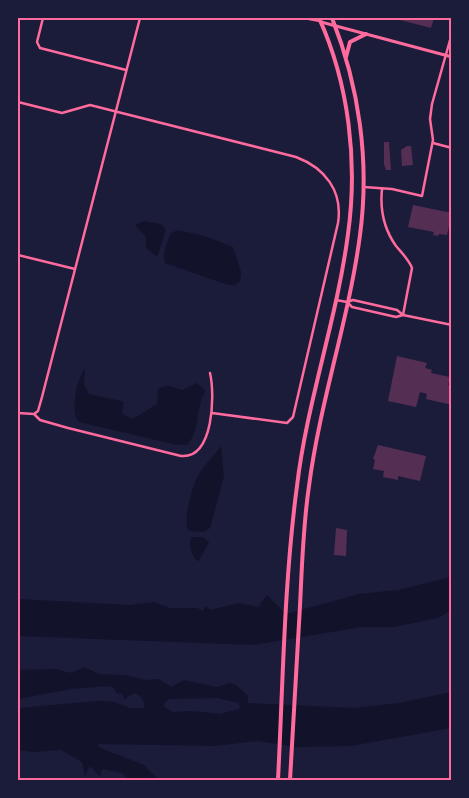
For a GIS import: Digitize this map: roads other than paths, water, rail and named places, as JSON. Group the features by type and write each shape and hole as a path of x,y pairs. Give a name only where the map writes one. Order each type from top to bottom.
{"main road":[{"path":"290,780 305,519 312,463 360,235 363,187 361,129 346,59 332,18"},
{"path":"320,20 452,57"},
{"path":"278,780 288,588 299,469 348,233 352,156 344,96 320,20"},
{"path":"346,59 350,42 366,34"}],"street":[{"path":"43,18 37,42 40,48 126,70"},
{"path":"34,414 38,411 42,397 140,18"},
{"path":"304,18 320,20"},
{"path":"363,187 382,188 422,196 433,143 431,112 452,33"},
{"path":"18,102 62,113 74,111 87,105 306,160 323,173 332,185 339,211 292,420 287,423 212,413"},
{"path":"433,143 452,148"},
{"path":"382,188 383,213 389,232 412,268 403,315"},
{"path":"18,255 75,269"},
{"path":"335,300 347,302 354,300 397,310 403,315"},
{"path":"347,302 352,307 396,317 403,315 452,325"},
{"path":"18,413 34,414 40,420 68,428 185,457 199,449 212,413 210,372"}]}
